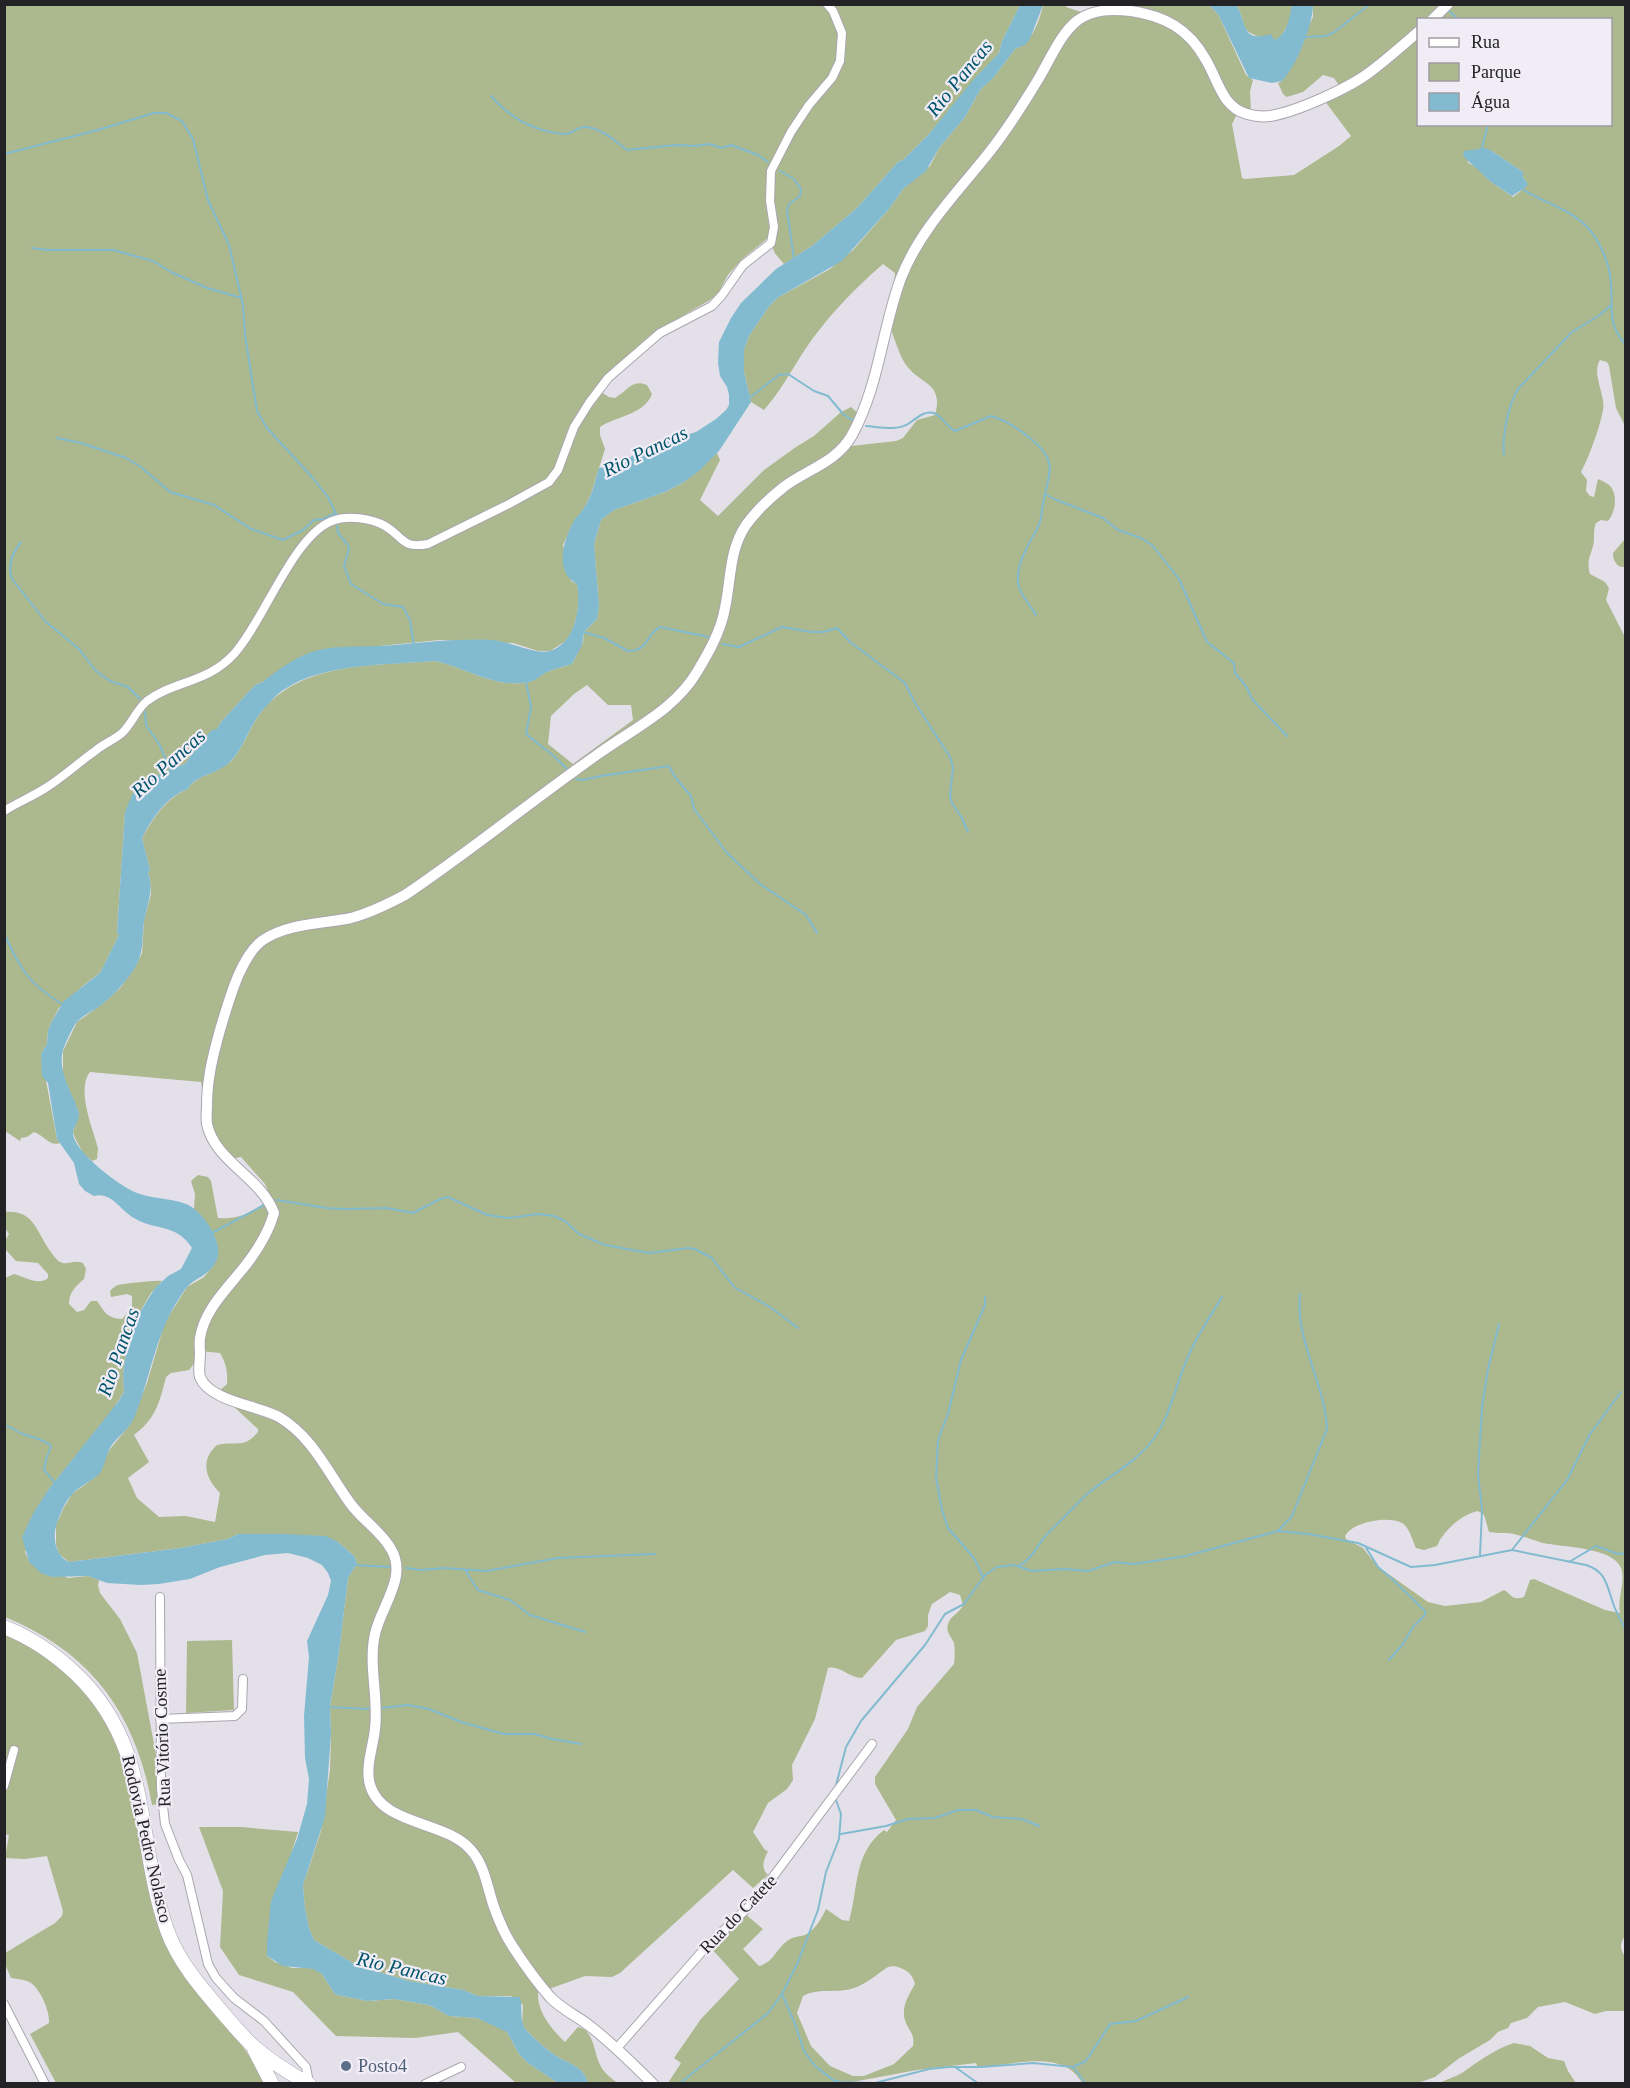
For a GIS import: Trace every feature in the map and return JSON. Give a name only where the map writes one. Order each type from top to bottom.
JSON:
[{"type":"highway","name":"Rodovia Pedro Nolasco","points":[[4,1627],[25,1635],[59,1658],[96,1695],[111,1717],[128,1753],[139,1792],[157,1894],[173,1946],[209,1997],[250,2044],[286,2071],[308,2083]]},
{"type":"highway","points":[[250,2044],[272,2084]]},
{"type":"street","points":[[4,811],[45,788],[119,735],[146,702],[210,673],[232,656],[249,636],[298,552],[318,528],[333,520],[363,519],[383,525],[403,543],[416,546],[428,544],[540,488],[555,477],[574,426],[608,378],[660,333],[712,306],[743,265],[771,243],[774,227],[770,201],[771,171],[780,150],[802,115],[832,78],[840,61],[842,33],[833,11],[826,4]]},
{"type":"street","points":[[1434,18],[1448,4]]},
{"type":"street","points":[[653,2084],[617,2048],[588,2024],[551,1999],[503,1929],[482,1867],[470,1849],[444,1832],[387,1809],[375,1797],[369,1783],[369,1761],[375,1728],[373,1655],[375,1634],[397,1574],[397,1560],[379,1533],[351,1505],[305,1438],[278,1417],[229,1400],[207,1386],[201,1377],[200,1338],[206,1319],[218,1299],[262,1243],[274,1213],[271,1203],[262,1192],[227,1158],[215,1142],[207,1123],[210,1064],[237,979],[250,954],[262,941],[277,933],[309,924],[351,918],[383,907],[405,895],[680,695],[694,678],[712,648],[726,606],[729,574],[735,548],[748,521],[786,485],[832,458],[850,439],[862,414],[902,275],[938,215],[1014,119],[1063,38],[1077,21],[1096,11],[1113,9],[1167,19],[1185,32],[1205,57],[1224,97],[1235,110],[1251,115],[1268,116],[1298,108],[1368,74],[1417,34]]},
{"type":"street","name":"Rua Vitório Cosme","points":[[160,1597],[161,1788],[165,1824],[190,1883],[208,1964],[216,1978],[234,1998],[264,2021],[306,2067],[308,2083]]},
{"type":"street","points":[[160,1719],[235,1716],[242,1709],[243,1679]]},
{"type":"street","name":"Rua do Catete","points":[[617,2048],[706,1947],[761,1894],[872,1744]]},
{"type":"street","points":[[4,1786],[14,1750]]},
{"type":"street","points":[[4,2004],[42,2082]]},
{"type":"street","points":[[424,2084],[461,2067]]},
{"type":"green space","points":[[5,5],[1020,5],[1002,41],[999,53],[929,134],[903,160],[898,162],[857,208],[812,246],[784,264],[774,250],[773,234],[742,259],[728,275],[718,293],[661,328],[597,390],[615,398],[633,385],[642,384],[647,385],[652,394],[648,401],[636,411],[600,427],[605,449],[591,494],[563,545],[571,581],[577,584],[579,597],[572,632],[566,641],[550,651],[538,651],[513,643],[440,640],[303,656],[255,685],[217,729],[203,739],[185,764],[146,780],[125,812],[117,932],[119,935],[100,973],[59,1008],[48,1031],[47,1044],[41,1054],[57,1139],[60,1143],[56,1144],[34,1132],[21,1138],[20,1141],[5,1131]]},
{"type":"green space","points":[[1043,5],[1067,5],[1066,7],[1081,12],[1098,12],[1123,10],[1140,5],[1209,5],[1218,14],[1246,75],[1253,80],[1250,91],[1251,113],[1237,114],[1232,124],[1242,178],[1245,179],[1294,175],[1351,136],[1326,101],[1340,87],[1334,78],[1323,75],[1303,92],[1287,97],[1278,83],[1282,81],[1313,17],[1313,5],[1625,5],[1625,426],[1616,408],[1609,366],[1607,362],[1600,360],[1597,372],[1603,398],[1603,410],[1594,442],[1581,472],[1587,480],[1586,491],[1590,496],[1594,497],[1598,479],[1610,486],[1613,491],[1615,504],[1610,518],[1608,521],[1601,520],[1596,523],[1589,568],[1590,574],[1605,582],[1609,588],[1606,600],[1626,639],[1626,1935],[1621,1946],[1625,1956],[1625,2011],[1606,2011],[1595,2014],[1565,2002],[1538,2007],[1527,2018],[1511,2023],[1508,2028],[1498,2032],[1490,2040],[1458,2059],[1435,2077],[1418,2083],[1082,2083],[1074,2072],[1063,2065],[1035,2061],[978,2068],[976,2063],[917,2070],[847,2083],[668,2083],[681,2063],[674,2058],[701,2019],[739,1979],[710,1947],[744,1913],[763,1929],[743,1949],[759,1966],[768,1962],[787,1941],[812,1931],[826,1909],[842,1920],[849,1921],[859,1871],[867,1849],[884,1830],[887,1832],[896,1820],[875,1784],[875,1777],[908,1729],[917,1707],[954,1664],[954,1643],[947,1627],[949,1621],[963,1605],[960,1595],[950,1592],[932,1604],[925,1631],[896,1640],[862,1678],[837,1668],[828,1668],[815,1719],[792,1765],[793,1780],[787,1789],[768,1803],[753,1832],[768,1851],[763,1866],[768,1875],[753,1888],[733,1870],[620,1973],[612,1977],[585,1976],[538,1993],[543,2014],[555,2032],[565,2042],[578,2027],[584,2029],[591,2038],[603,2070],[618,2083],[588,2083],[578,2068],[557,2057],[526,2030],[522,2025],[523,2005],[511,1996],[478,1996],[463,1990],[409,1981],[358,1966],[314,1940],[305,1909],[303,1885],[321,1831],[330,1770],[330,1706],[348,1578],[357,1563],[354,1556],[338,1542],[238,1534],[228,1539],[181,1548],[69,1562],[59,1554],[56,1545],[56,1525],[63,1509],[72,1494],[94,1478],[110,1449],[129,1426],[147,1383],[164,1325],[187,1287],[204,1277],[213,1266],[217,1243],[208,1225],[194,1209],[195,1194],[191,1181],[198,1175],[208,1177],[211,1181],[218,1218],[233,1218],[256,1210],[266,1200],[269,1193],[265,1184],[241,1157],[229,1159],[208,1126],[201,1082],[90,1072],[86,1080],[85,1099],[98,1148],[97,1159],[92,1161],[83,1153],[73,1132],[79,1113],[63,1075],[63,1051],[77,1022],[120,988],[136,966],[142,953],[144,920],[151,894],[148,873],[150,870],[142,838],[161,809],[173,798],[188,789],[196,780],[222,768],[233,759],[259,715],[275,697],[294,684],[316,676],[363,666],[434,661],[492,680],[516,683],[531,681],[548,672],[572,664],[583,642],[584,632],[597,619],[599,606],[594,544],[601,520],[614,510],[665,492],[684,482],[717,453],[720,460],[700,500],[718,516],[764,470],[814,436],[841,412],[851,407],[860,415],[842,447],[896,441],[903,438],[917,420],[935,415],[937,404],[933,389],[909,368],[894,338],[888,319],[888,310],[895,273],[883,264],[821,327],[764,410],[751,402],[744,372],[744,350],[749,336],[777,298],[830,269],[853,250],[889,209],[903,189],[930,166],[939,148],[965,117],[980,90],[994,77],[1015,49],[1026,43],[1037,24]],"holes":[[[1492,151],[1523,172],[1526,181],[1522,190],[1513,197],[1467,162]],[[587,685],[608,705],[631,705],[633,720],[573,764],[548,744],[551,716]],[[200,1351],[220,1353],[226,1368],[227,1384],[218,1392],[258,1429],[253,1438],[243,1443],[217,1445],[208,1457],[206,1469],[220,1493],[215,1522],[186,1516],[159,1517],[137,1498],[128,1478],[149,1462],[134,1435],[147,1423],[156,1410],[166,1377],[171,1373],[189,1370]],[[1478,1511],[1484,1515],[1489,1532],[1512,1534],[1543,1543],[1586,1549],[1616,1561],[1622,1573],[1620,1613],[1605,1610],[1534,1579],[1530,1580],[1524,1597],[1520,1598],[1514,1598],[1504,1590],[1481,1602],[1445,1606],[1428,1602],[1377,1566],[1363,1548],[1346,1539],[1345,1536],[1355,1527],[1371,1521],[1396,1521],[1407,1528],[1416,1548],[1424,1550],[1437,1546],[1448,1529]],[[888,1967],[901,1968],[907,1971],[914,1980],[915,1984],[904,2008],[904,2018],[913,2036],[913,2046],[894,2064],[864,2076],[853,2076],[830,2066],[811,2046],[797,2013],[803,1996],[814,1992],[851,1989]]]},
{"type":"green space","points":[[1236,5],[1292,5],[1289,23],[1279,39],[1275,40],[1250,33],[1244,26]]},
{"type":"green space","points":[[1625,539],[1625,567],[1622,567],[1616,563],[1613,553]]},
{"type":"green space","points":[[5,1212],[21,1214],[32,1221],[48,1248],[60,1262],[83,1263],[86,1269],[84,1279],[69,1300],[69,1304],[77,1312],[84,1310],[91,1301],[97,1301],[109,1316],[122,1319],[132,1307],[132,1296],[127,1294],[111,1297],[112,1289],[121,1284],[162,1281],[151,1293],[128,1337],[123,1374],[124,1392],[112,1411],[48,1490],[25,1552],[29,1561],[68,1578],[88,1576],[99,1580],[100,1593],[120,1619],[137,1653],[165,1803],[152,1805],[145,1772],[134,1742],[105,1690],[62,1648],[35,1631],[5,1617],[5,1278],[14,1274],[40,1281],[48,1278],[48,1274],[38,1263],[16,1261],[5,1249],[4,1243],[9,1234],[5,1228]]},
{"type":"green space","points":[[5,1635],[17,1639],[58,1663],[95,1698],[122,1746],[166,1940],[269,2083],[56,2083],[30,2034],[49,2023],[44,2002],[31,1983],[11,1978],[5,1964],[5,1953],[55,1923],[62,1916],[63,1911],[47,1856],[25,1859],[5,1858],[9,1835],[4,1834]]},
{"type":"green space","points":[[232,1640],[234,1710],[186,1713],[187,1641]]},
{"type":"green space","points":[[199,1827],[241,1827],[298,1832],[269,1924],[267,1956],[275,1962],[292,1968],[313,1968],[322,1974],[335,1994],[368,2001],[394,1999],[429,2005],[449,2016],[477,2018],[499,2027],[507,2032],[519,2054],[528,2063],[558,2083],[516,2083],[458,2032],[415,2038],[336,2036],[293,1992],[239,1975],[220,1947],[223,1891]]},
{"type":"green space","points":[[1514,2043],[1530,2046],[1548,2058],[1564,2061],[1576,2083],[1440,2083],[1462,2073],[1494,2052]]},
{"type":"water","name":"Rio Pancas","points":[[1020,5],[1043,5],[1030,39],[1025,45],[1015,49],[994,77],[980,90],[965,117],[939,148],[926,171],[903,189],[889,209],[842,261],[777,298],[749,336],[744,350],[744,372],[751,402],[719,451],[684,482],[665,492],[614,510],[601,520],[594,544],[599,606],[597,619],[584,632],[582,645],[572,664],[548,672],[531,681],[516,683],[492,680],[434,661],[377,665],[318,674],[301,680],[282,691],[257,717],[230,762],[201,777],[188,789],[173,797],[151,823],[142,838],[150,870],[148,873],[150,890],[139,960],[129,977],[115,992],[77,1022],[63,1050],[63,1070],[79,1113],[73,1132],[80,1149],[109,1176],[137,1193],[180,1202],[192,1207],[210,1227],[218,1252],[211,1269],[186,1288],[168,1317],[132,1421],[110,1448],[100,1473],[74,1492],[65,1504],[56,1528],[55,1540],[58,1551],[69,1562],[181,1548],[228,1539],[238,1534],[284,1534],[326,1536],[338,1542],[354,1556],[357,1563],[348,1578],[330,1706],[331,1734],[325,1817],[303,1885],[309,1928],[314,1940],[358,1966],[409,1981],[463,1990],[478,1996],[520,1997],[526,2030],[557,2057],[578,2068],[588,2083],[558,2083],[528,2063],[519,2054],[507,2032],[477,2018],[449,2016],[429,2005],[394,1999],[368,2001],[335,1994],[322,1974],[313,1969],[283,1966],[267,1956],[271,1901],[297,1839],[307,1804],[309,1779],[305,1758],[304,1716],[309,1657],[307,1641],[328,1595],[331,1581],[322,1565],[308,1558],[288,1553],[265,1555],[220,1567],[190,1579],[141,1585],[107,1583],[88,1576],[52,1577],[41,1573],[29,1562],[22,1537],[34,1512],[48,1490],[124,1392],[123,1374],[128,1338],[134,1322],[155,1288],[168,1276],[181,1269],[192,1248],[186,1240],[172,1231],[134,1218],[110,1199],[100,1195],[94,1196],[79,1184],[74,1163],[57,1139],[48,1083],[42,1076],[41,1054],[47,1044],[52,1021],[64,1001],[100,973],[119,935],[117,932],[125,812],[138,786],[146,780],[185,764],[203,739],[212,730],[217,729],[255,685],[291,662],[317,650],[463,640],[499,641],[544,652],[559,647],[566,640],[575,623],[578,603],[577,584],[565,571],[563,563],[564,544],[575,519],[589,499],[599,468],[623,461],[650,446],[696,432],[726,410],[729,405],[729,395],[720,376],[719,342],[741,303],[776,269],[812,246],[857,208],[898,162],[903,160],[929,134],[973,80],[999,53],[1002,41]]},
{"type":"water","points":[[1209,5],[1236,5],[1249,34],[1261,36],[1271,34],[1274,40],[1279,38],[1285,30],[1292,5],[1313,5],[1303,45],[1293,66],[1282,81],[1272,83],[1249,78],[1218,14]]},
{"type":"water","points":[[1485,148],[1523,172],[1523,177],[1528,184],[1526,187],[1512,196],[1491,182],[1463,156],[1464,151]]},
{"type":"waterway","points":[[1306,37],[1333,33],[1370,4]]},
{"type":"waterway","points":[[1410,4],[1416,4]]},
{"type":"waterway","points":[[1448,10],[1457,18]]},
{"type":"waterway","points":[[491,96],[515,117],[533,127],[554,133],[565,134],[583,127],[592,128],[627,150],[676,145],[709,144],[722,148],[731,145],[758,155],[768,162]]},
{"type":"waterway","points":[[4,154],[154,113],[166,113],[182,121],[193,139],[208,200],[229,245],[243,305],[245,335],[257,411],[267,428],[328,497],[337,516]]},
{"type":"waterway","points":[[1481,151],[1487,126]]},
{"type":"waterway","points":[[780,171],[794,179],[801,189],[800,196],[789,204],[787,210],[794,259]]},
{"type":"waterway","points":[[1522,189],[1571,214],[1596,238],[1609,268],[1613,324],[1626,345]]},
{"type":"waterway","points":[[32,248],[113,250],[153,261],[207,288],[242,298]]},
{"type":"waterway","points":[[1504,455],[1506,421],[1518,389],[1572,332],[1600,315],[1611,305]]},
{"type":"waterway","points":[[749,398],[779,375],[788,374],[814,391],[828,396],[844,415],[854,421]]},
{"type":"waterway","points":[[866,426],[888,428],[903,426],[930,412],[937,414],[955,431],[991,416],[1012,425],[1040,447],[1049,462],[1049,476],[1040,522],[1024,554],[1018,576],[1021,591],[1036,615]]},
{"type":"waterway","points":[[57,438],[81,443],[126,458],[141,467],[170,492],[214,505],[251,529],[283,540],[303,530],[314,520],[336,513]]},
{"type":"waterway","points":[[1047,495],[1103,518],[1118,530],[1141,538],[1152,545],[1179,579],[1207,642],[1234,663],[1235,673],[1246,686],[1252,699],[1287,736]]},
{"type":"waterway","points":[[337,526],[338,533],[349,549],[344,566],[351,584],[383,604],[403,607],[410,620],[414,646]]},
{"type":"waterway","points":[[21,542],[11,559],[12,579],[46,622],[79,649],[96,671],[110,681],[128,687],[140,699]]},
{"type":"waterway","points":[[583,632],[604,638],[628,651],[640,648],[660,627],[709,637]]},
{"type":"waterway","points":[[722,644],[739,647],[782,627],[811,632],[823,632],[837,628],[850,642],[905,683],[915,703],[950,757],[953,767],[950,796],[968,832]]},
{"type":"waterway","points":[[526,682],[531,707],[526,734],[567,769]]},
{"type":"waterway","name":"Rio Pancas","points":[[145,712],[146,725],[159,744],[171,771]]},
{"type":"waterway","points":[[576,779],[583,780],[669,766],[691,796],[694,809],[727,853],[760,884],[806,915],[817,933]]},
{"type":"waterway","points":[[4,933],[15,957],[27,975],[42,990],[64,1005]]},
{"type":"waterway","points":[[277,1200],[326,1208],[387,1208],[413,1213],[448,1197],[487,1215],[509,1218],[538,1214],[554,1216],[565,1221],[579,1234],[605,1245],[649,1253],[695,1249],[712,1258],[734,1287],[770,1307],[798,1328]]},
{"type":"waterway","points":[[212,1233],[264,1205]]},
{"type":"waterway","points":[[1278,1531],[1292,1516],[1327,1429],[1321,1395],[1302,1328],[1300,1294]]},
{"type":"waterway","points":[[983,1577],[974,1558],[948,1528],[936,1478],[938,1441],[948,1414],[961,1360],[985,1305],[985,1297]]},
{"type":"waterway","points":[[1019,1566],[1088,1493],[1130,1463],[1152,1441],[1164,1421],[1192,1349],[1222,1297]]},
{"type":"waterway","points":[[1480,1555],[1482,1510],[1478,1474],[1482,1407],[1499,1324]]},
{"type":"waterway","points":[[1512,1550],[1567,1480],[1590,1434],[1621,1392]]},
{"type":"waterway","points":[[4,1426],[51,1446],[44,1470],[56,1484]]},
{"type":"waterway","points":[[835,1789],[846,1747],[861,1721],[925,1645],[945,1614],[964,1604],[985,1575],[997,1567],[1014,1565],[1032,1571],[1064,1569],[1088,1571],[1115,1562],[1134,1564],[1186,1556],[1278,1531],[1358,1543],[1411,1567],[1435,1565],[1512,1550],[1586,1565],[1598,1571],[1605,1580],[1614,1607],[1626,1631]]},
{"type":"waterway","points":[[1365,1546],[1378,1567],[1425,1611],[1425,1615],[1413,1627],[1403,1644],[1389,1660]]},
{"type":"waterway","points":[[1569,1562],[1596,1546],[1618,1554],[1626,1553]]},
{"type":"waterway","points":[[406,1568],[486,1571],[558,1558],[655,1554]]},
{"type":"waterway","points":[[354,1565],[391,1567]]},
{"type":"waterway","points":[[465,1570],[478,1590],[510,1600],[530,1615],[585,1632]]},
{"type":"waterway","points":[[382,1708],[408,1705],[429,1709],[461,1722],[504,1734],[535,1734],[581,1744]]},
{"type":"waterway","points":[[327,1707],[369,1709]]},
{"type":"waterway","points":[[679,2084],[768,2013],[782,1994],[798,1962],[818,1910],[826,1872],[839,1839],[841,1814],[836,1800]]},
{"type":"waterway","points":[[841,1834],[886,1826],[908,1819],[935,1818],[958,1810],[976,1810],[993,1817],[1022,1819],[1039,1826]]},
{"type":"waterway","points":[[782,1994],[804,2051],[815,2066],[833,2080],[840,2082],[875,2083],[929,2069],[949,2067],[1033,2063],[1073,2067],[1086,2061],[1110,2024],[1136,2021],[1188,1997]]},
{"type":"waterway","points":[[955,2067],[979,2084]]},
{"type":"waterway","points":[[1073,2067],[1086,2084]]},
{"type":"place","name":"Posto4","points":[[346,2066]]}]
